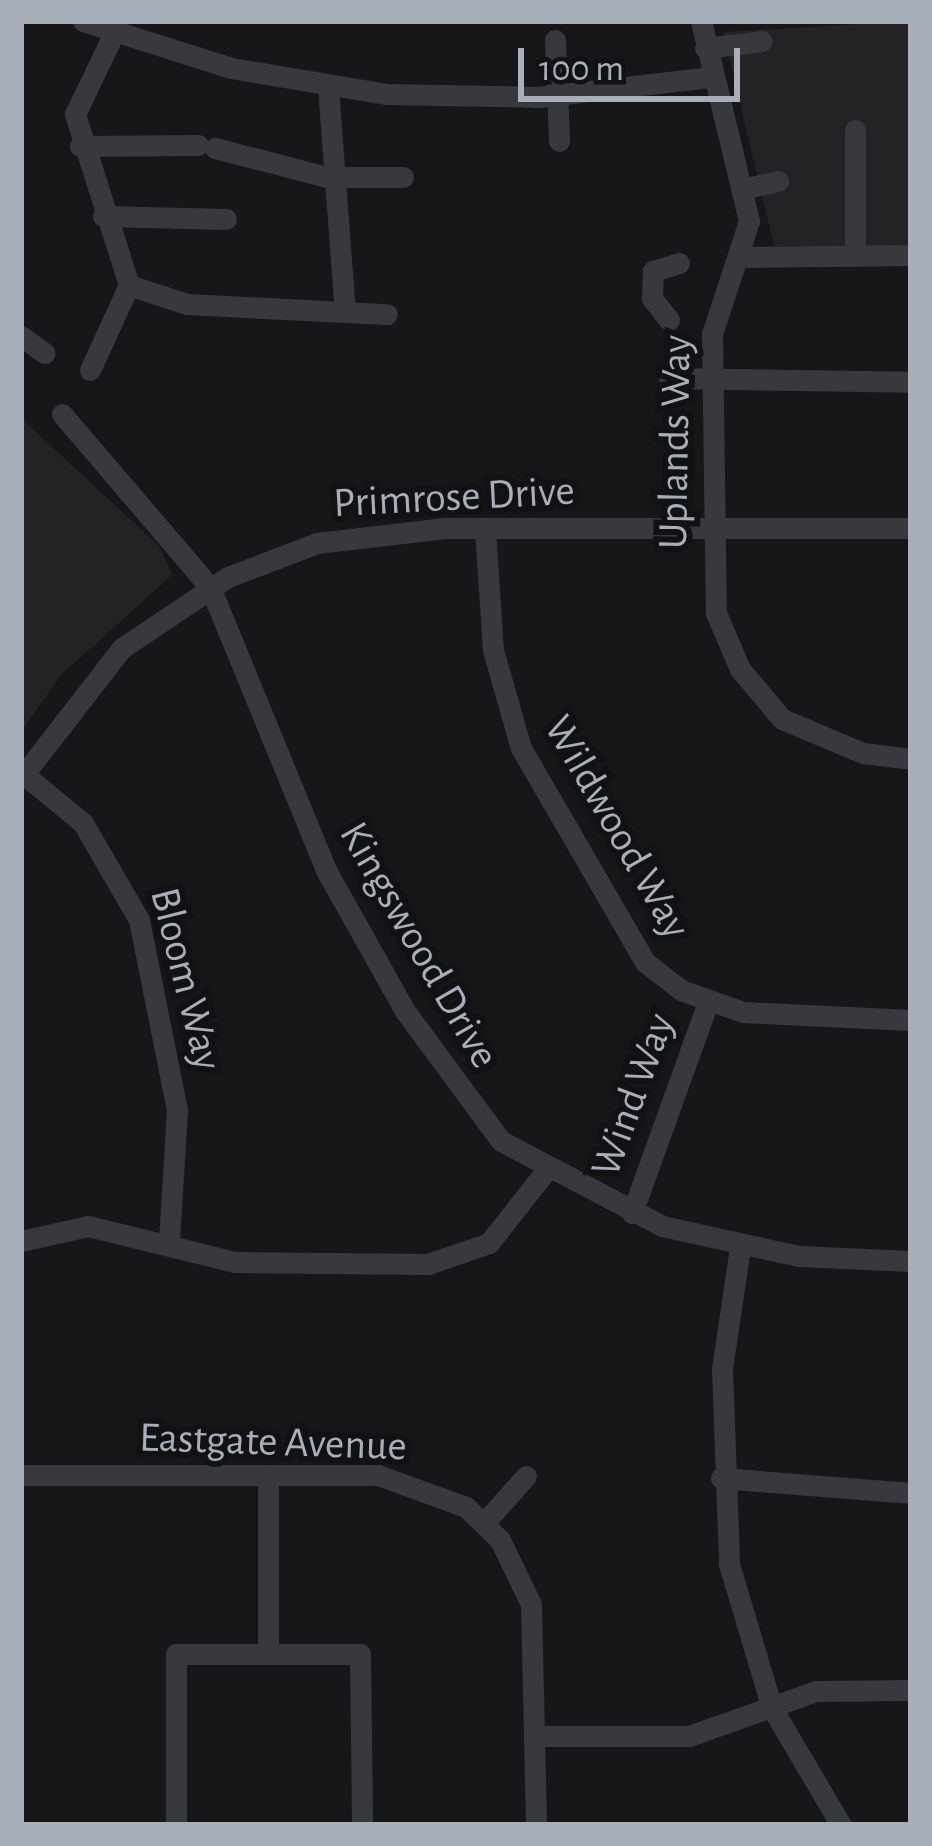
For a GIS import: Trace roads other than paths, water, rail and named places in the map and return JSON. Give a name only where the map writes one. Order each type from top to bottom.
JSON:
[{"type":"street","points":[[82,21],[328,87],[556,95],[710,77]]},
{"type":"street","name":"Uplands Way","points":[[701,21],[710,77],[741,190],[740,257],[716,309],[712,380],[716,613],[754,689],[818,739],[911,759]]},
{"type":"street","points":[[90,370],[129,285],[80,146],[76,98],[125,31]]},
{"type":"street","points":[[555,40],[559,141]]},
{"type":"street","points":[[704,48],[762,41]]},
{"type":"street","points":[[328,87],[327,177],[345,311]]},
{"type":"street","points":[[855,130],[855,256]]},
{"type":"street","points":[[80,146],[207,147],[327,177],[404,177]]},
{"type":"street","points":[[741,190],[778,181]]},
{"type":"street","points":[[103,216],[226,220]]},
{"type":"street","points":[[740,257],[911,255]]},
{"type":"street","points":[[669,320],[652,298],[652,272],[679,263]]},
{"type":"street","points":[[129,285],[187,304],[387,314]]},
{"type":"street","points":[[21,336],[44,353]]},
{"type":"street","points":[[669,378],[911,382]]},
{"type":"street","name":"Kingswood Drive","points":[[62,415],[210,587],[300,818],[405,1011],[459,1094],[544,1172],[632,1214],[740,1247],[911,1261]]},
{"type":"street","name":"Primrose Drive","points":[[22,775],[100,668],[210,587],[354,534],[911,528]]},
{"type":"street","name":"Wildwood Way","points":[[485,530],[496,664],[534,775],[626,938],[664,979],[708,1002],[794,1019],[911,1020]]},
{"type":"street","name":"Bloom Way","points":[[22,775],[83,823],[139,920],[177,1110],[169,1241]]},
{"type":"street","name":"Wind Way","points":[[632,1214],[708,1002]]},
{"type":"street","points":[[21,1241],[88,1226],[283,1266],[467,1258],[544,1172]]},
{"type":"street","points":[[740,1247],[722,1369],[722,1478],[729,1564],[772,1708],[841,1825]]},
{"type":"street","name":"Eastgate Avenue","points":[[21,1475],[401,1479],[484,1523]]},
{"type":"street","points":[[268,1476],[268,1654]]},
{"type":"street","points":[[526,1476],[484,1523],[531,1604],[536,1825]]},
{"type":"street","points":[[722,1478],[911,1493]]},
{"type":"street","points":[[176,1825],[176,1654],[360,1654],[362,1825]]},
{"type":"street","points":[[536,1736],[689,1736],[850,1686],[911,1690]]}]
